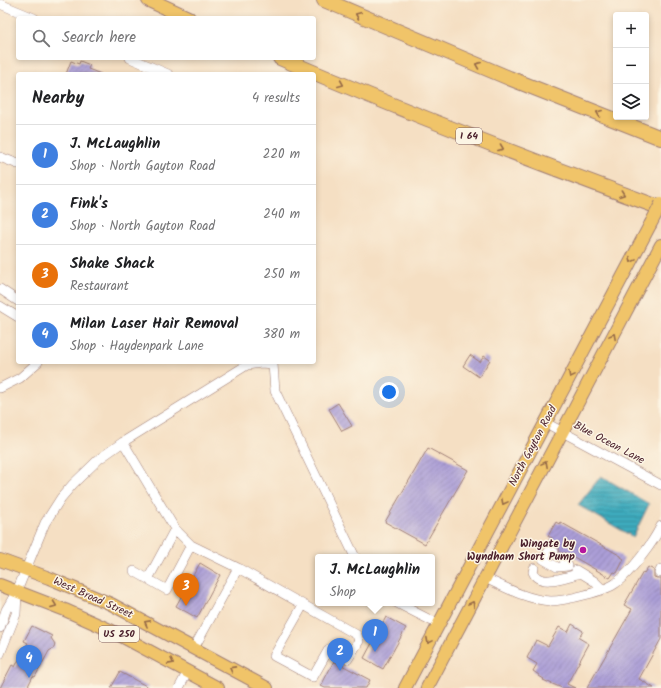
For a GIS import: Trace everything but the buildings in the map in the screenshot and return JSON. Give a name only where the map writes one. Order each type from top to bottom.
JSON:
[{"type":"highway","points":[[149,0],[184,16]]},
{"type":"highway","points":[[324,0],[509,78],[661,138]]},
{"type":"highway","name":"I 64","points":[[285,60],[313,72]]},
{"type":"highway","name":"I 64","points":[[316,73],[464,134],[661,208]]},
{"type":"main road","name":"North Gayton Road","points":[[405,688],[661,204]]},
{"type":"main road","name":"North Gayton Road","points":[[427,688],[661,245]]},
{"type":"main road","name":"West Broad Street","points":[[0,560],[26,569],[111,604],[267,688]]},
{"type":"main road","name":"West Broad Street","points":[[0,584],[66,610],[106,628],[218,688]]},
{"type":"street","points":[[1,7],[28,16]]},
{"type":"street","points":[[135,60],[163,72]]},
{"type":"street","points":[[0,157],[16,163]]},
{"type":"street","points":[[0,289],[16,300]]},
{"type":"street","points":[[0,306],[16,316]]},
{"type":"street","points":[[0,388],[20,378],[36,364]]},
{"type":"street","points":[[0,628],[6,610],[17,591],[45,524],[61,498],[88,468],[123,442],[247,365],[254,364]]},
{"type":"street","points":[[273,364],[275,391],[354,554]]},
{"type":"street","name":"Blue Ocean Lane","points":[[546,423],[661,485]]},
{"type":"street","points":[[123,442],[175,529],[191,545],[238,568],[357,635],[359,641],[348,659],[329,649],[314,677],[274,656],[303,605]]},
{"type":"street","points":[[485,578],[529,597],[552,601],[572,598],[615,584],[632,568],[656,537],[661,526]]},
{"type":"street","points":[[148,579],[175,529]]},
{"type":"street","points":[[134,571],[167,590],[191,545]]},
{"type":"street","points":[[554,552],[550,550],[543,559],[557,567],[566,562],[594,581],[602,589]]},
{"type":"street","points":[[194,648],[238,568]]},
{"type":"street","points":[[534,568],[533,572],[535,577],[539,580],[546,581],[581,573]]},
{"type":"street","points":[[0,654],[16,614],[17,591]]},
{"type":"street","points":[[403,606],[438,624]]},
{"type":"street","points":[[178,688],[188,671]]},
{"type":"water","points":[[601,476],[649,504],[633,537],[578,505]]},
{"type":"place","name":"Wingate by Wyndham Short Pump","points":[[583,550]]},
{"type":"place","name":"Shake Shack","points":[[186,606]]},
{"type":"place","name":"J. McLaughlin","points":[[375,652]]},
{"type":"place","name":"Fink's","points":[[340,671]]},
{"type":"place","name":"Milan Laser Hair Removal","points":[[29,678]]}]
